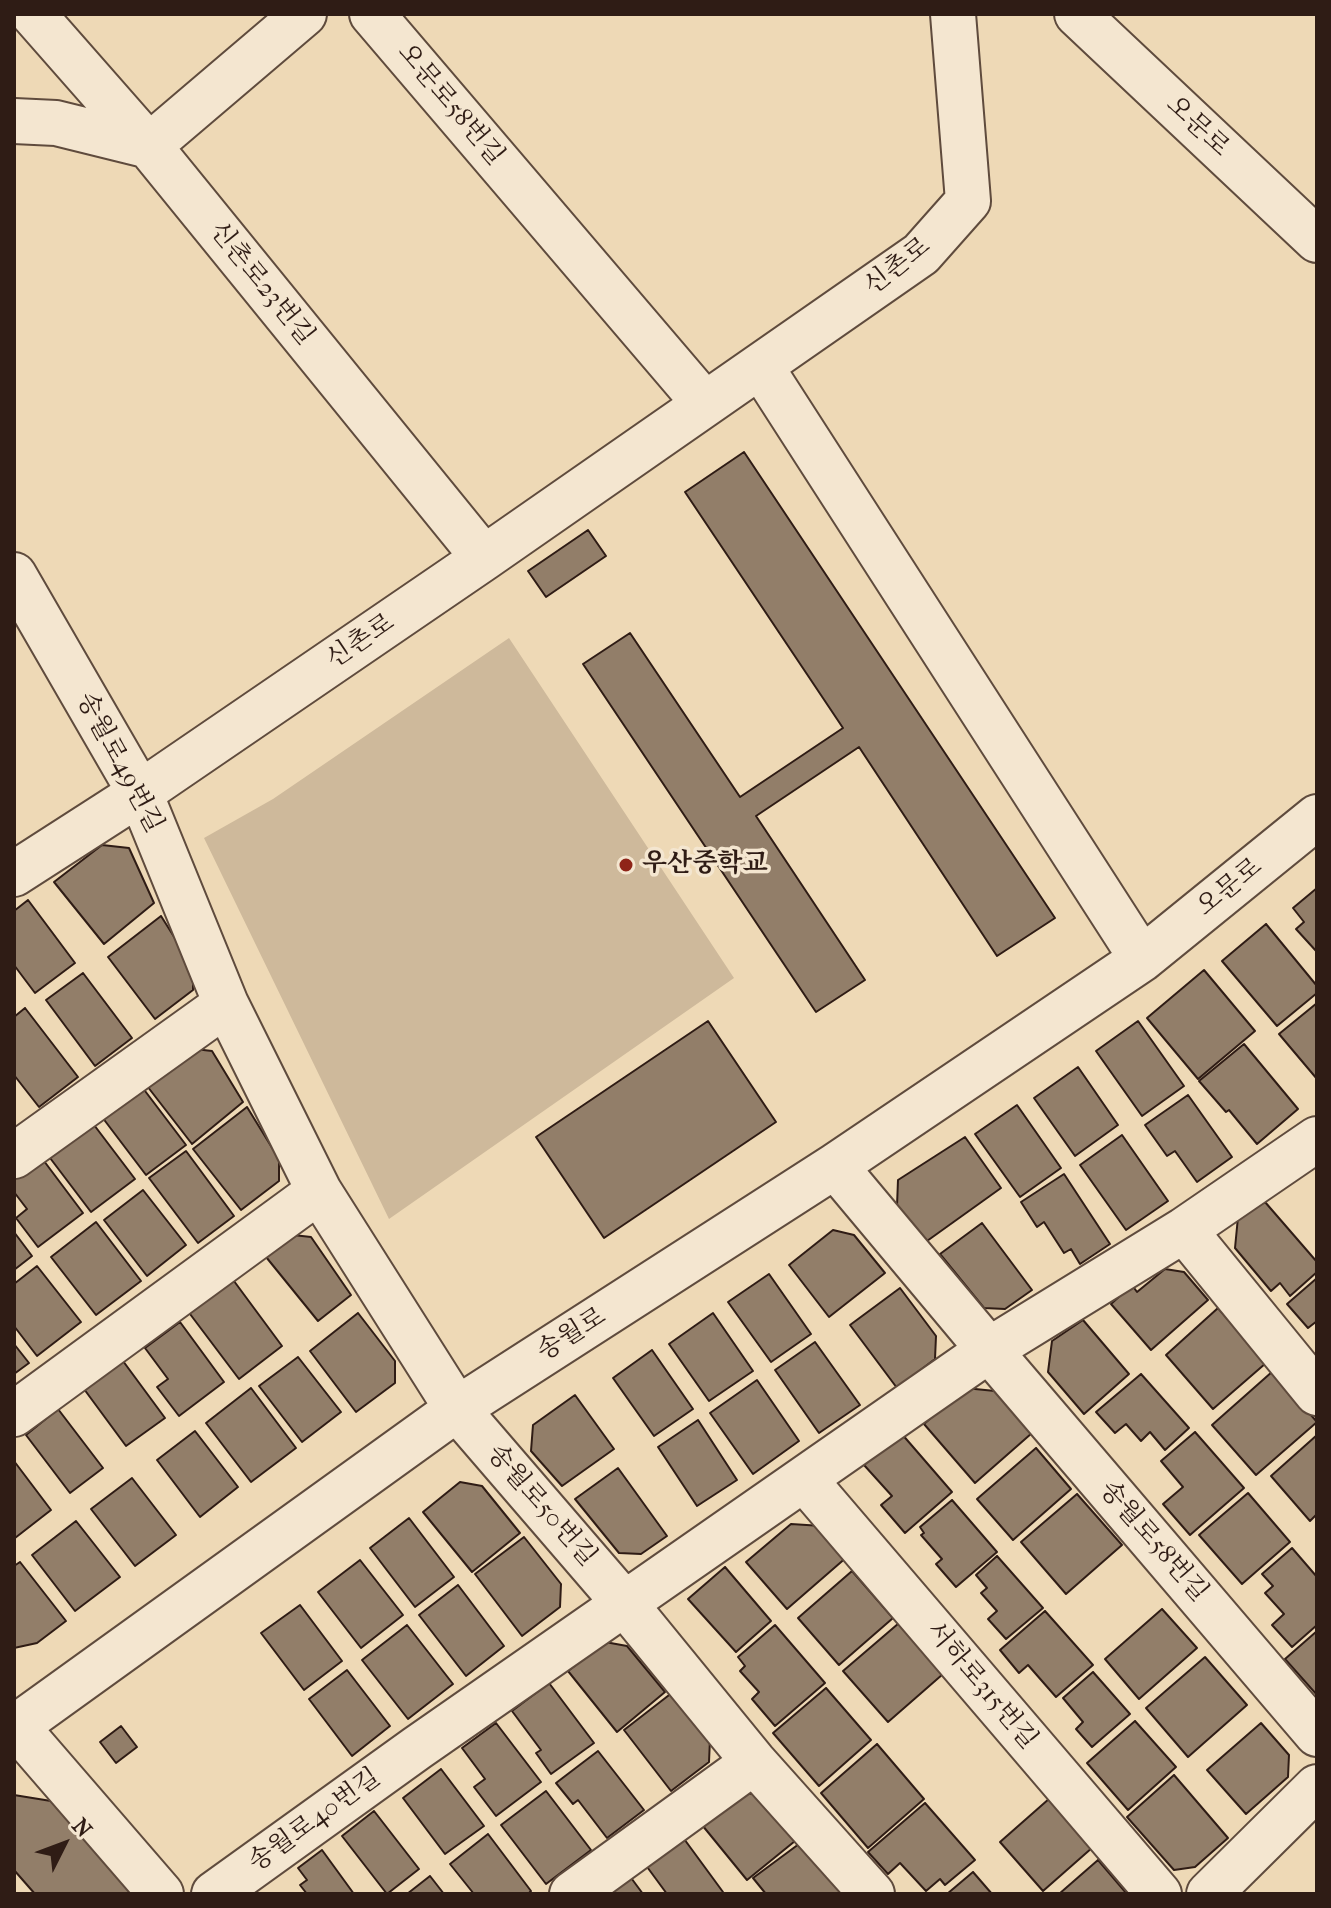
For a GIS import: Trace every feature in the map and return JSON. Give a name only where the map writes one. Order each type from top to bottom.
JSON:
[{"type":"street","name":"신촌로23번길","points":[[33,14],[149,146],[484,558]]},
{"type":"street","points":[[14,121],[56,123],[149,146],[304,14]]},
{"type":"street","name":"오문로58번길","points":[[372,14],[705,404]]},
{"type":"street","name":"신촌로","points":[[14,874],[140,793],[484,558],[921,254],[968,201],[953,14]]},
{"type":"street","name":"오문로","points":[[1077,14],[1317,240]]},
{"type":"street","points":[[761,367],[1142,959]]},
{"type":"street","name":"송월로49번길","points":[[14,575],[140,793],[226,1004],[319,1191],[457,1409]]},
{"type":"street","name":"오문로","points":[[1142,959],[1317,817]]},
{"type":"street","name":"송월로","points":[[15,1726],[457,1409],[835,1166],[1142,959]]},
{"type":"street","points":[[14,1156],[226,1004]]},
{"type":"street","points":[[625,1604],[989,1350],[1184,1230],[1317,1139]]},
{"type":"street","name":"송월로58번길","points":[[835,1166],[1317,1734]]},
{"type":"street","points":[[14,1414],[319,1191]]},
{"type":"street","points":[[1184,1230],[1317,1393]]},
{"type":"street","name":"송월로50번길","points":[[457,1409],[625,1604],[754,1762],[872,1894]]},
{"type":"street","name":"서하로315번길","points":[[804,1479],[1159,1894]]},
{"type":"street","name":"송월로40번길","points":[[214,1894],[625,1604]]},
{"type":"street","points":[[15,1726],[161,1894]]},
{"type":"street","points":[[572,1894],[754,1762]]},
{"type":"street","points":[[1209,1894],[1317,1787]]},
{"type":"shaded area","points":[[509,638],[734,978],[389,1219],[204,838],[273,799]]},
{"type":"building","points":[[744,452],[1055,918],[997,956],[859,747],[756,816],[865,980],[816,1012],[583,664],[630,633],[740,797],[843,728],[685,492]]},
{"type":"building","points":[[588,530],[606,556],[546,597],[528,571]]},
{"type":"building","points":[[102,845],[129,848],[154,903],[104,944],[54,882]]},
{"type":"building","points":[[1317,888],[1317,952],[1296,929],[1304,922],[1293,908]]},
{"type":"building","points":[[28,900],[75,963],[35,993],[14,965],[14,911]]},
{"type":"building","points":[[161,916],[193,967],[193,990],[155,1019],[108,957]]},
{"type":"building","points":[[1266,924],[1317,986],[1317,993],[1277,1026],[1222,961]]},
{"type":"building","points":[[1204,970],[1255,1031],[1198,1079],[1147,1018]]},
{"type":"building","points":[[83,973],[132,1038],[95,1066],[46,1000]]},
{"type":"building","points":[[1317,1003],[1317,1079],[1279,1034]]},
{"type":"building","points":[[25,1008],[78,1077],[39,1107],[14,1075],[14,1017]]},
{"type":"building","points":[[708,1021],[776,1122],[604,1238],[536,1137]]},
{"type":"building","points":[[1138,1021],[1184,1086],[1142,1116],[1096,1051]]},
{"type":"building","points":[[1244,1044],[1298,1109],[1257,1144],[1229,1110],[1226,1112],[1199,1081]]},
{"type":"building","points":[[186,1048],[212,1051],[243,1102],[192,1144],[144,1082]]},
{"type":"building","points":[[1078,1067],[1118,1125],[1075,1156],[1034,1098]]},
{"type":"building","points":[[139,1083],[186,1145],[146,1175],[99,1113]]},
{"type":"building","points":[[1188,1095],[1232,1157],[1197,1182],[1175,1151],[1167,1156],[1145,1125]]},
{"type":"building","points":[[1017,1105],[1061,1168],[1020,1197],[975,1134]]},
{"type":"building","points":[[247,1107],[279,1159],[279,1181],[241,1210],[193,1149]]},
{"type":"building","points":[[88,1117],[135,1179],[91,1212],[44,1150]]},
{"type":"building","points":[[1122,1135],[1168,1201],[1126,1230],[1080,1165]]},
{"type":"building","points":[[965,1137],[1001,1188],[927,1241],[897,1206],[898,1180]]},
{"type":"building","points":[[186,1151],[234,1216],[198,1243],[149,1178]]},
{"type":"building","points":[[38,1153],[83,1213],[38,1247],[16,1218],[27,1209],[14,1192],[14,1171]]},
{"type":"building","points":[[1064,1174],[1110,1244],[1080,1264],[1071,1249],[1064,1253],[1044,1222],[1037,1227],[1021,1202]]},
{"type":"building","points":[[143,1190],[186,1245],[147,1276],[104,1220]]},
{"type":"building","points":[[1265,1202],[1317,1262],[1317,1272],[1290,1296],[1280,1283],[1271,1291],[1235,1248],[1238,1217]]},
{"type":"building","points":[[96,1222],[141,1281],[96,1315],[51,1257]]},
{"type":"building","points":[[982,1223],[1032,1290],[1005,1309],[984,1308],[940,1254]]},
{"type":"building","points":[[833,1230],[854,1235],[885,1273],[829,1317],[789,1265]]},
{"type":"building","points":[[14,1232],[32,1256],[14,1270]]},
{"type":"building","points":[[284,1234],[311,1237],[351,1295],[318,1321],[262,1252]]},
{"type":"building","points":[[37,1266],[81,1322],[37,1356],[14,1326],[14,1284]]},
{"type":"building","points":[[1165,1269],[1184,1272],[1208,1300],[1151,1350],[1111,1304],[1132,1285],[1137,1292]]},
{"type":"building","points":[[769,1274],[811,1334],[771,1362],[728,1302]]},
{"type":"building","points":[[231,1277],[282,1346],[239,1379],[187,1310]]},
{"type":"building","points":[[1317,1278],[1317,1321],[1308,1328],[1287,1304]]},
{"type":"building","points":[[900,1288],[936,1336],[935,1359],[897,1388],[850,1325]]},
{"type":"building","points":[[1218,1308],[1266,1363],[1213,1409],[1166,1355]]},
{"type":"building","points":[[358,1313],[395,1361],[395,1383],[356,1412],[310,1351]]},
{"type":"building","points":[[713,1313],[753,1371],[709,1401],[669,1344]]},
{"type":"building","points":[[1083,1320],[1129,1374],[1084,1414],[1048,1372],[1052,1341]]},
{"type":"building","points":[[180,1322],[224,1382],[179,1416],[157,1387],[168,1379],[145,1348]]},
{"type":"building","points":[[815,1342],[860,1405],[819,1433],[775,1370]]},
{"type":"building","points":[[14,1344],[29,1363],[14,1374]]},
{"type":"building","points":[[652,1350],[693,1409],[654,1436],[613,1378]]},
{"type":"building","points":[[298,1357],[341,1412],[302,1442],[259,1386]]},
{"type":"building","points":[[123,1361],[165,1418],[126,1446],[84,1389]]},
{"type":"building","points":[[1273,1371],[1317,1422],[1256,1475],[1212,1425]]},
{"type":"building","points":[[1141,1374],[1189,1428],[1165,1450],[1150,1432],[1141,1441],[1126,1424],[1115,1433],[1096,1412]]},
{"type":"building","points":[[757,1380],[799,1441],[753,1474],[710,1413]]},
{"type":"building","points":[[251,1388],[296,1448],[251,1482],[206,1423]]},
{"type":"building","points":[[965,1388],[995,1391],[1032,1433],[975,1483],[924,1424]]},
{"type":"building","points":[[575,1395],[614,1449],[562,1486],[531,1451],[533,1425]]},
{"type":"building","points":[[58,1409],[103,1468],[70,1493],[26,1435]]},
{"type":"building","points":[[698,1420],[737,1480],[697,1506],[658,1447]]},
{"type":"building","points":[[195,1431],[238,1487],[200,1517],[157,1460]]},
{"type":"building","points":[[1195,1432],[1244,1488],[1190,1535],[1163,1504],[1183,1487],[1161,1461]]},
{"type":"building","points":[[901,1433],[952,1492],[905,1533],[881,1505],[892,1496],[864,1465]]},
{"type":"building","points":[[1317,1435],[1317,1514],[1310,1521],[1271,1476]]},
{"type":"building","points":[[1036,1448],[1071,1489],[1013,1540],[977,1499]]},
{"type":"building","points":[[14,1461],[51,1510],[15,1538],[14,1537]]},
{"type":"building","points":[[618,1468],[667,1536],[641,1554],[619,1553],[575,1499]]},
{"type":"building","points":[[132,1478],[176,1535],[135,1566],[91,1509]]},
{"type":"building","points":[[460,1482],[482,1486],[520,1533],[472,1572],[423,1512]]},
{"type":"building","points":[[1248,1493],[1290,1542],[1242,1584],[1199,1535]]},
{"type":"building","points":[[1077,1494],[1122,1545],[1066,1594],[1021,1542]]},
{"type":"building","points":[[952,1500],[997,1552],[956,1587],[936,1564],[942,1559],[921,1535],[924,1533],[920,1527]]},
{"type":"building","points":[[409,1518],[454,1577],[415,1607],[370,1548]]},
{"type":"building","points":[[76,1521],[120,1577],[75,1611],[32,1555]]},
{"type":"building","points":[[791,1524],[822,1526],[848,1556],[787,1609],[746,1562]]},
{"type":"building","points":[[524,1537],[561,1584],[560,1607],[522,1636],[475,1574]]},
{"type":"building","points":[[1292,1548],[1317,1577],[1317,1625],[1292,1647],[1272,1625],[1284,1614],[1265,1593],[1273,1586],[1262,1574]]},
{"type":"building","points":[[997,1556],[1043,1608],[1006,1639],[988,1619],[997,1611],[981,1593],[987,1588],[976,1575]]},
{"type":"building","points":[[360,1560],[403,1615],[361,1648],[318,1592]]},
{"type":"building","points":[[20,1562],[66,1621],[37,1643],[14,1648],[14,1566]]},
{"type":"building","points":[[725,1567],[771,1621],[736,1652],[688,1599]]},
{"type":"building","points":[[852,1571],[893,1618],[839,1665],[798,1618]]},
{"type":"building","points":[[458,1585],[504,1646],[466,1676],[419,1615]]},
{"type":"building","points":[[300,1605],[342,1661],[304,1690],[261,1633]]},
{"type":"building","points":[[1162,1609],[1197,1648],[1139,1699],[1105,1659]]},
{"type":"building","points":[[1045,1611],[1093,1665],[1056,1697],[1028,1665],[1019,1673],[1000,1650]]},
{"type":"building","points":[[899,1623],[943,1674],[888,1722],[843,1671]]},
{"type":"building","points":[[407,1625],[453,1684],[408,1719],[362,1660]]},
{"type":"building","points":[[775,1625],[825,1683],[775,1726],[752,1699],[759,1692],[740,1671],[745,1666],[738,1657]]},
{"type":"building","points":[[1317,1631],[1317,1695],[1285,1659]]},
{"type":"building","points":[[605,1642],[627,1646],[665,1692],[617,1732],[568,1671]]},
{"type":"building","points":[[1205,1657],[1247,1705],[1188,1757],[1146,1708]]},
{"type":"building","points":[[347,1670],[390,1726],[352,1756],[309,1699]]},
{"type":"building","points":[[1093,1672],[1130,1714],[1092,1747],[1076,1729],[1083,1722],[1063,1698]]},
{"type":"building","points":[[549,1683],[594,1743],[551,1774],[536,1753],[541,1750],[512,1711]]},
{"type":"building","points":[[826,1688],[871,1740],[819,1786],[773,1733]]},
{"type":"building","points":[[673,1692],[710,1739],[709,1762],[671,1791],[624,1730]]},
{"type":"building","points":[[1135,1721],[1176,1767],[1128,1810],[1087,1763]]},
{"type":"building","points":[[496,1723],[541,1782],[496,1816],[474,1787],[485,1779],[462,1748]]},
{"type":"building","points":[[1261,1723],[1289,1755],[1288,1777],[1246,1814],[1207,1770]]},
{"type":"building","points":[[121,1726],[137,1747],[116,1763],[100,1742]]},
{"type":"building","points":[[877,1744],[924,1799],[868,1848],[821,1793]]},
{"type":"building","points":[[598,1751],[644,1810],[607,1838],[578,1800],[573,1804],[556,1783]]},
{"type":"building","points":[[441,1769],[484,1826],[445,1854],[403,1798]]},
{"type":"building","points":[[1174,1775],[1228,1838],[1195,1867],[1174,1870],[1127,1817]]},
{"type":"building","points":[[735,1790],[756,1795],[795,1841],[747,1880],[698,1820]]},
{"type":"building","points":[[546,1791],[591,1850],[546,1884],[501,1825]]},
{"type":"building","points":[[14,1795],[51,1801],[132,1894],[35,1894],[14,1870]]},
{"type":"building","points":[[1050,1798],[1093,1847],[1043,1891],[1000,1842]]},
{"type":"building","points":[[925,1803],[975,1860],[945,1885],[940,1879],[926,1891],[900,1863],[888,1874],[868,1852]]},
{"type":"building","points":[[374,1811],[419,1869],[387,1894],[342,1836]]},
{"type":"building","points":[[679,1832],[723,1892],[667,1894],[642,1860]]},
{"type":"building","points":[[488,1834],[531,1891],[528,1894],[474,1894],[450,1864]]},
{"type":"building","points":[[803,1841],[840,1888],[839,1894],[766,1894],[753,1878]]},
{"type":"building","points":[[322,1850],[354,1894],[307,1894],[300,1885],[307,1880],[298,1868]]},
{"type":"building","points":[[1098,1860],[1127,1894],[1059,1894]]},
{"type":"building","points":[[626,1871],[643,1894],[596,1894]]},
{"type":"building","points":[[973,1872],[992,1894],[947,1894]]},
{"type":"building","points":[[430,1876],[444,1894],[407,1894]]},
{"type":"place","name":"우산중학교","points":[[626,865]]}]
